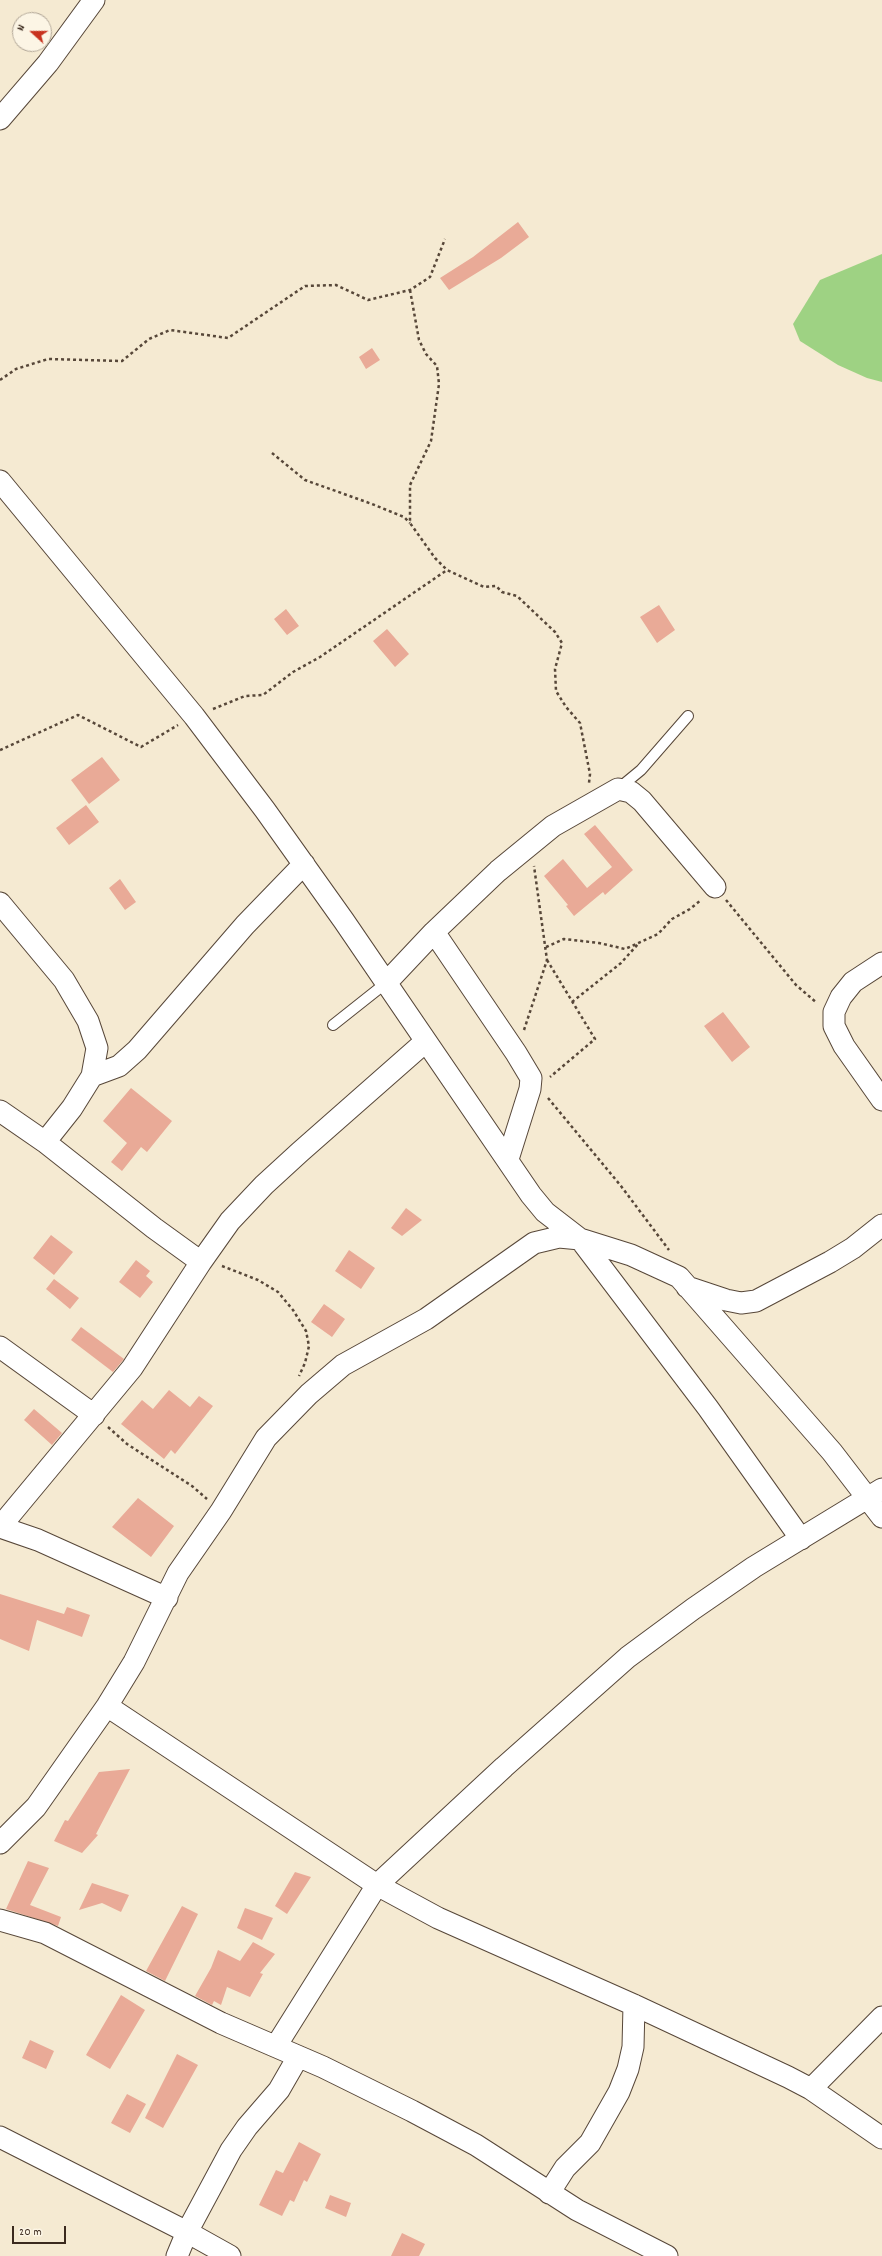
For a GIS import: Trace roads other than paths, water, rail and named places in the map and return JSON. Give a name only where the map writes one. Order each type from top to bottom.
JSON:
[{"type":"street","points":[[0,119],[48,63],[94,0]]},
{"type":"street","points":[[0,481],[194,716],[304,864],[425,1042],[545,1212],[580,1239],[708,1408],[801,1539]]},
{"type":"street","points":[[386,983],[434,932],[487,881],[531,844],[553,826],[618,789],[631,792],[642,801],[715,887]]},
{"type":"street","points":[[92,1076],[118,1066],[137,1050],[245,925],[304,864]]},
{"type":"street","points":[[0,903],[64,980],[80,1005],[97,1048],[92,1076],[72,1108],[45,1142]]},
{"type":"street","points":[[434,932],[535,1082],[530,1089],[508,1159]]},
{"type":"street","points":[[882,963],[853,982],[841,997],[834,1012],[834,1026],[844,1046],[882,1100]]},
{"type":"street","points":[[167,1598],[38,1540],[0,1527],[132,1368],[201,1262],[230,1221],[264,1185],[425,1042]]},
{"type":"street","points":[[0,1111],[45,1142],[154,1228],[201,1262]]},
{"type":"street","points":[[0,1843],[36,1807],[107,1706],[134,1662],[186,1561],[221,1511],[266,1438],[309,1394],[343,1365],[426,1319],[534,1243],[559,1237],[580,1239],[631,1255],[683,1281],[726,1300],[741,1303],[756,1301],[830,1262],[853,1248],[882,1225]]},
{"type":"street","points":[[683,1281],[832,1452],[875,1494],[882,1517]]},
{"type":"street","points":[[0,1347],[94,1415]]},
{"type":"street","points":[[276,2046],[377,1885],[510,1762],[628,1657],[748,1571],[875,1494]]},
{"type":"street","points":[[107,1706],[377,1885],[452,1924],[634,2005],[740,2054],[812,2090],[882,2138]]},
{"type":"street","points":[[0,1920],[45,1933],[214,2020],[323,2067],[460,2136],[512,2167],[549,2193],[577,2210],[667,2256]]},
{"type":"street","points":[[549,2193],[565,2168],[590,2143],[618,2092],[628,2069],[633,2047],[634,2005]]},
{"type":"street","points":[[812,2090],[882,2017]]},
{"type":"street","points":[[177,2256],[187,2232],[231,2150],[246,2127],[279,2090],[298,2057]]},
{"type":"street","points":[[0,2137],[187,2232],[230,2256]]},
{"type":"lane","points":[[618,789],[641,770],[688,716]]},
{"type":"lane","points":[[333,1025],[386,983]]}]
